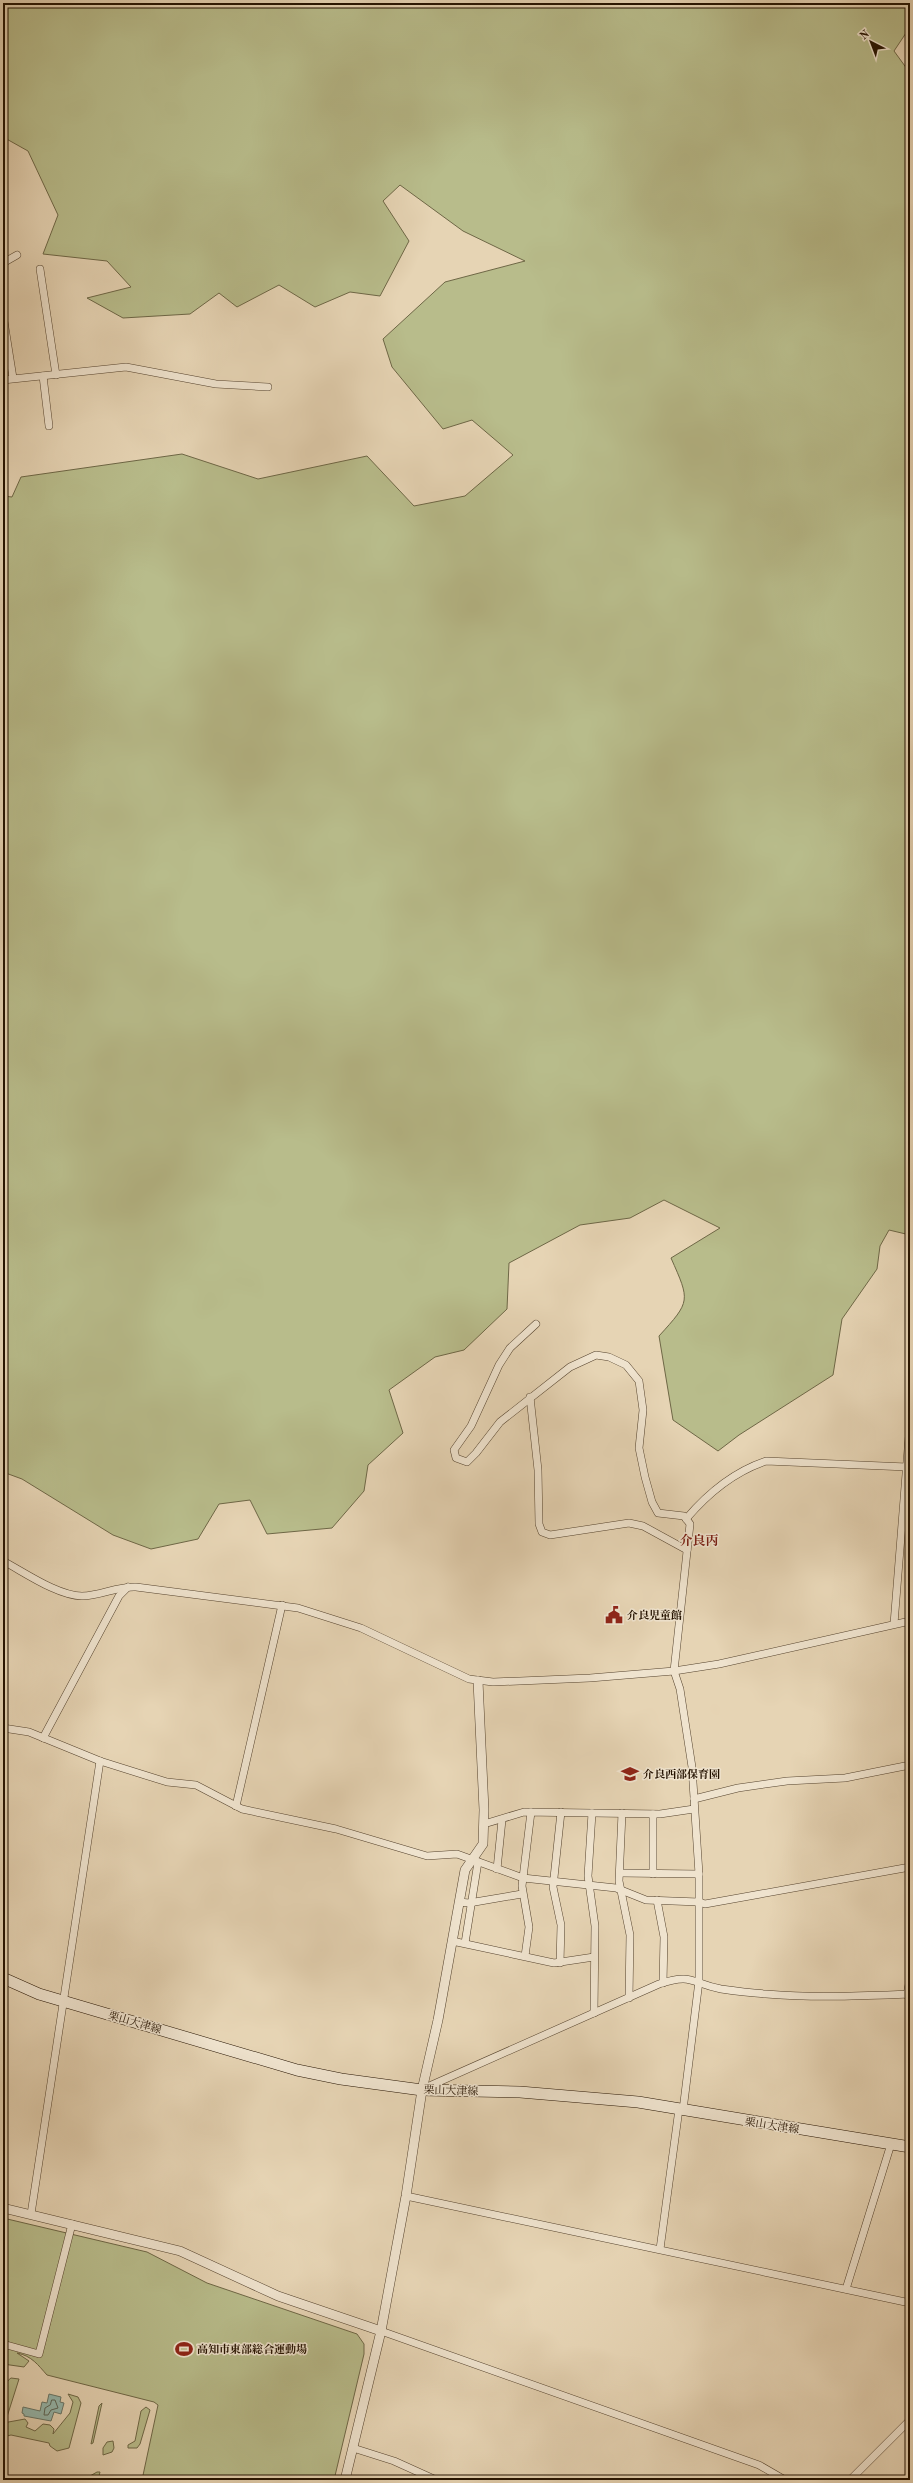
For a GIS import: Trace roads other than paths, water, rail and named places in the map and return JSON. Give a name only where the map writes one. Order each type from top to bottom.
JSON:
[{"type":"main road","name":"栗山大津線","points":[[3,1978],[39,1994],[297,2070],[341,2079],[422,2090],[520,2092],[638,2102],[910,2147]]},
{"type":"street","points":[[3,263],[18,255]]},
{"type":"street","points":[[40,269],[56,375]]},
{"type":"street","points":[[3,315],[13,378]]},
{"type":"street","points":[[3,380],[126,367],[216,384],[268,387]]},
{"type":"street","points":[[43,376],[49,426]]},
{"type":"street","points":[[536,1324],[510,1348],[499,1365],[483,1403],[454,1450],[456,1458],[467,1462],[476,1453],[500,1422],[570,1366],[596,1356],[609,1357],[626,1365],[639,1381],[643,1396],[639,1448],[652,1502],[658,1513],[684,1516],[690,1524],[674,1671],[680,1689],[692,1767],[699,1874],[699,1981],[660,2250]]},
{"type":"street","points":[[530,1397],[538,1470],[539,1524],[542,1532],[550,1535],[629,1523],[643,1526],[687,1550]]},
{"type":"street","points":[[894,1624],[910,1424]]},
{"type":"street","points":[[686,1519],[702,1500],[724,1483],[748,1467],[766,1461],[906,1467]]},
{"type":"street","points":[[3,1562],[69,1594],[90,1596],[128,1587],[282,1605],[326,1616],[360,1628],[450,1671],[478,1681],[590,1678],[674,1671],[719,1664],[910,1621]]},
{"type":"street","points":[[43,1738],[119,1596],[128,1587]]},
{"type":"street","points":[[236,1806],[282,1605]]},
{"type":"street","points":[[345,2480],[381,2331],[406,2196],[422,2090],[438,2020],[464,1870],[474,1861],[483,1844],[484,1824],[478,1681]]},
{"type":"street","points":[[3,1728],[18,1729],[100,1761],[167,1782],[196,1785],[236,1806],[301,1823],[336,1829],[427,1856],[457,1854],[523,1878],[589,1884],[621,1890],[646,1900],[699,1902],[705,1904],[910,1867]]},
{"type":"street","points":[[31,2214],[100,1761]]},
{"type":"street","points":[[694,1799],[738,1788],[787,1781],[845,1778],[910,1765]]},
{"type":"street","points":[[484,1824],[531,1812],[653,1814],[694,1809]]},
{"type":"street","points":[[525,1956],[529,1927],[522,1894],[531,1812]]},
{"type":"street","points":[[560,1963],[561,1925],[554,1881],[561,1812]]},
{"type":"street","points":[[592,1813],[589,1884],[595,1926],[594,2013]]},
{"type":"street","points":[[622,1813],[620,1873],[621,1890],[630,1935],[629,1998]]},
{"type":"street","points":[[653,1814],[653,1874]]},
{"type":"street","points":[[497,1869],[502,1820]]},
{"type":"street","points":[[465,1943],[471,1903],[474,1861]]},
{"type":"street","points":[[620,1873],[699,1874]]},
{"type":"street","points":[[459,1902],[471,1903],[522,1894]]},
{"type":"street","points":[[657,1900],[664,1937],[663,1983]]},
{"type":"street","points":[[452,1941],[560,1963],[594,1957]]},
{"type":"street","points":[[422,2090],[663,1983],[689,1978],[720,1988],[766,1994],[829,1997],[909,1994],[910,1979]]},
{"type":"street","points":[[846,2289],[891,2144]]},
{"type":"street","points":[[406,2196],[910,2303]]},
{"type":"street","points":[[3,2208],[180,2251],[278,2296],[759,2465],[785,2480]]},
{"type":"street","points":[[3,2344],[39,2354],[72,2224]]},
{"type":"street","points":[[850,2480],[910,2420]]},
{"type":"street","points":[[352,2448],[394,2461],[436,2480]]},
{"type":"water","points":[[49,2394],[61,2397],[60,2402],[64,2403],[61,2414],[54,2412],[51,2421],[24,2416],[22,2413],[23,2407],[40,2411],[42,2402],[47,2403]]},
{"type":"place","name":"介良児童館","points":[[614,1615]]},
{"type":"place","name":"介良西部保育園","points":[[630,1774]]},
{"type":"place","name":"高知市東部総合運動場","points":[[184,2349]]},
{"type":"district","name":"介良丙","points":[[699,1540]]}]
